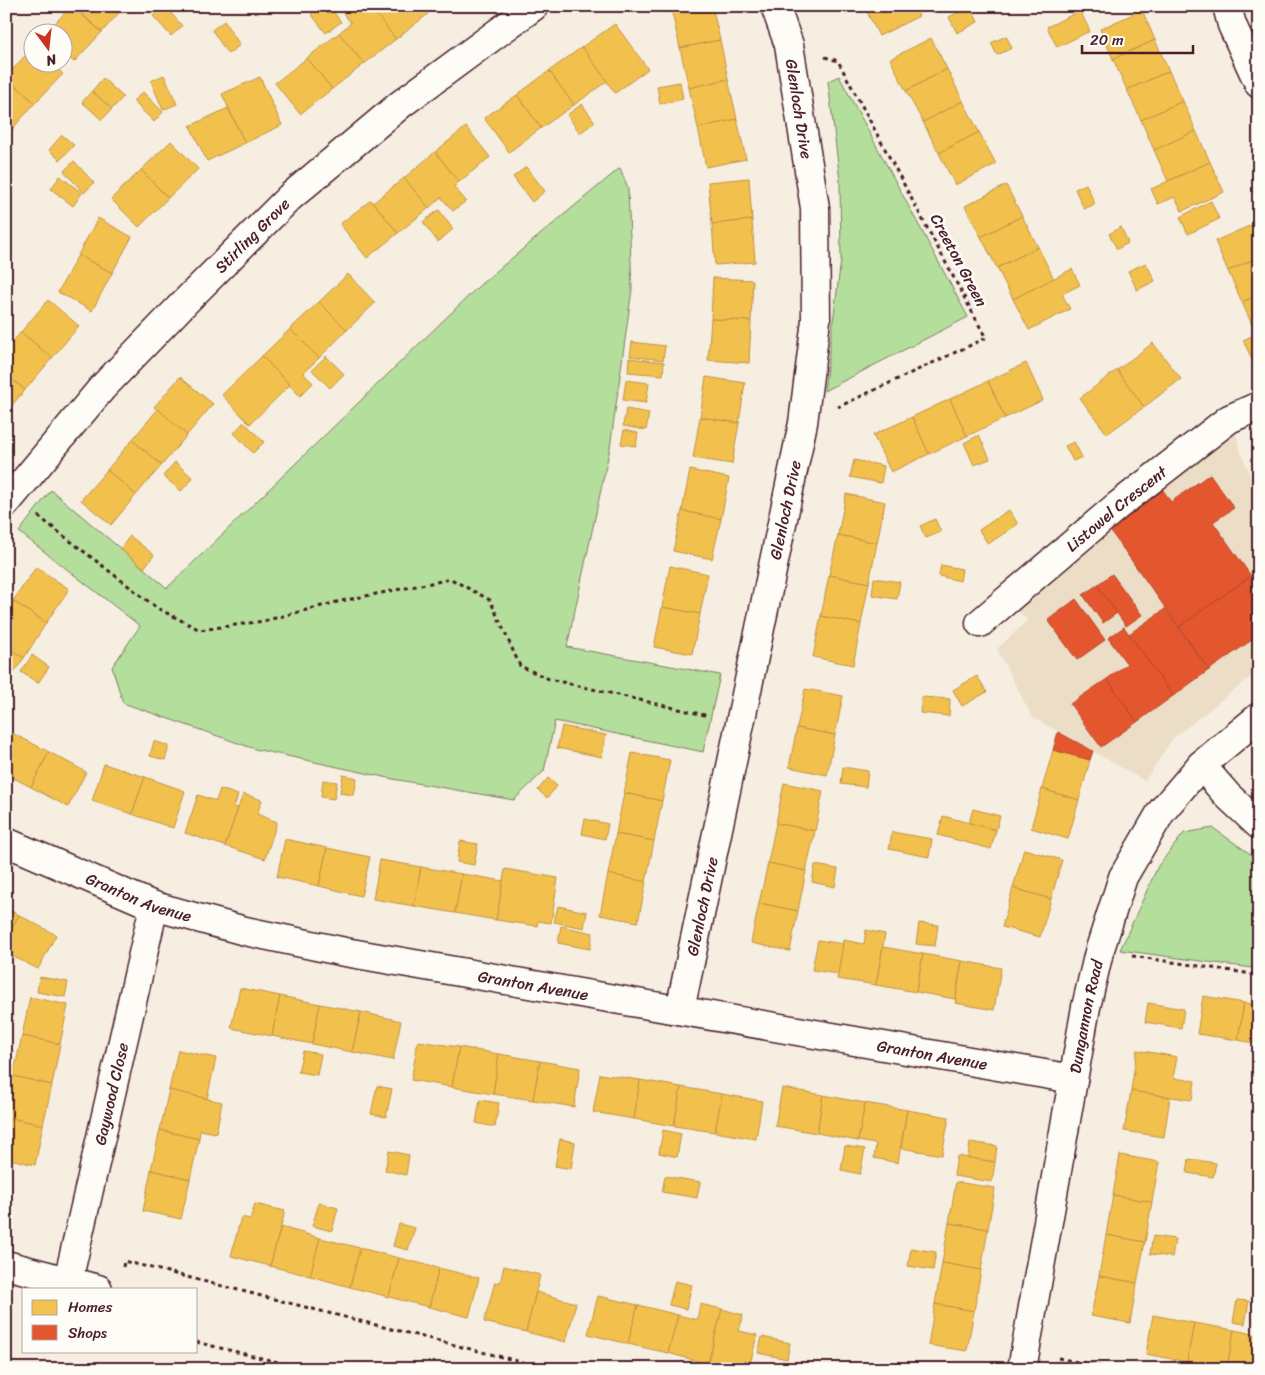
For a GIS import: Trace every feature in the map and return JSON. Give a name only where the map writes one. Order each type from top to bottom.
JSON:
[{"type":"street","name":"Stirling Grove","points":[[9,499],[102,388],[182,304],[290,198],[401,104],[534,6]]},
{"type":"street","name":"Glenloch Drive","points":[[680,1010],[803,423],[816,320],[814,208],[789,45],[774,6]]},
{"type":"street","points":[[1227,6],[1232,25],[1259,84]]},
{"type":"street","name":"Listowel Crescent","points":[[980,623],[1116,507],[1206,436],[1229,419],[1259,406]]},
{"type":"street","name":"Dungannon Road","points":[[1024,1360],[1086,1007],[1099,952],[1123,877],[1161,812],[1201,765],[1259,717]]},
{"type":"street","points":[[1201,765],[1227,795],[1259,825]]},
{"type":"street","name":"Granton Avenue","points":[[6,842],[154,906],[245,931],[336,950],[1073,1079]]},
{"type":"street","name":"Gaywood Close","points":[[68,1281],[154,906]]},
{"type":"street","points":[[6,1266],[94,1288]]},
{"type":"path","name":"Creeton Green","points":[[789,45],[838,61],[986,338],[803,423]]},
{"type":"path","points":[[9,499],[157,608],[200,630],[264,621],[341,601],[451,579],[490,600],[520,666],[548,679],[740,724]]},
{"type":"path","points":[[1099,952],[1259,975]]},
{"type":"path","points":[[122,1271],[124,1262],[549,1369]]},
{"type":"path","points":[[198,1342],[306,1369]]},
{"type":"path","points":[[1024,1360],[1112,1369]]},
{"type":"shaded area","points":[[1234,419],[1238,444],[1259,499],[1259,673],[1252,676],[1173,738],[1145,781],[1032,717],[997,649],[1028,620],[1001,597]]},
{"type":"green space","points":[[839,76],[968,317],[824,391],[841,260],[840,181],[828,81]]},
{"type":"green space","points":[[620,168],[628,188],[632,289],[610,448],[567,647],[720,675],[703,752],[555,721],[544,771],[514,800],[393,779],[255,749],[123,703],[112,667],[140,626],[19,532],[51,490],[167,588],[481,284]]},
{"type":"green space","points":[[1213,828],[1259,860],[1259,969],[1120,950],[1158,866],[1184,833]]},
{"type":"building: Homes","points":[[71,6],[102,32],[74,62],[72,60],[72,22],[56,22]]},
{"type":"building: Homes","points":[[73,6],[125,6],[102,32]]},
{"type":"building: Homes","points":[[165,6],[182,26],[171,36],[153,16]]},
{"type":"building: Homes","points":[[320,6],[329,6],[341,22],[326,33],[311,14]]},
{"type":"building: Homes","points":[[337,6],[370,6],[396,39],[364,64],[339,33],[351,23]]},
{"type":"building: Homes","points":[[373,6],[422,6],[428,14],[396,39],[371,8]]},
{"type":"building: Homes","points":[[681,6],[712,6],[720,40],[680,48],[671,8]]},
{"type":"building: Homes","points":[[864,6],[914,6],[919,16],[879,36]]},
{"type":"building: Homes","points":[[970,6],[978,22],[957,33],[949,17]]},
{"type":"building: Homes","points":[[1142,10],[1155,40],[1113,59],[1100,29]]},
{"type":"building: Homes","points":[[1080,11],[1090,31],[1057,47],[1047,27]]},
{"type":"building: Homes","points":[[224,21],[240,45],[228,54],[212,30]]},
{"type":"building: Homes","points":[[615,24],[648,69],[615,93],[582,47]]},
{"type":"building: Homes","points":[[339,33],[364,64],[332,89],[307,58]]},
{"type":"building: Homes","points":[[1006,36],[1012,48],[997,55],[991,43]]},
{"type":"building: Homes","points":[[931,38],[947,69],[906,91],[890,59]]},
{"type":"building: Homes","points":[[720,40],[728,79],[689,88],[680,48]]},
{"type":"building: Homes","points":[[1155,40],[1169,71],[1127,90],[1113,59]]},
{"type":"building: Homes","points":[[582,47],[607,81],[574,105],[549,71]]},
{"type":"building: Homes","points":[[307,58],[332,89],[300,114],[275,83]]},
{"type":"building: Homes","points":[[22,59],[22,72],[61,72],[63,74],[35,103],[6,77]]},
{"type":"building: Homes","points":[[947,69],[963,101],[923,122],[906,91]]},
{"type":"building: Homes","points":[[549,71],[574,105],[541,128],[517,95]]},
{"type":"building: Homes","points":[[1169,71],[1183,101],[1141,120],[1127,90]]},
{"type":"building: Homes","points":[[164,75],[177,104],[163,110],[151,81]]},
{"type":"building: Homes","points":[[6,77],[35,103],[8,134],[6,132]]},
{"type":"building: Homes","points":[[260,77],[282,125],[245,143],[222,94]]},
{"type":"building: Homes","points":[[103,78],[123,97],[112,109],[92,91]]},
{"type":"building: Homes","points":[[728,79],[737,119],[698,128],[689,88]]},
{"type":"building: Homes","points":[[680,82],[683,99],[660,104],[657,86]]},
{"type":"building: Homes","points":[[92,91],[112,109],[102,120],[82,102]]},
{"type":"building: Homes","points":[[143,92],[163,112],[154,122],[133,101]]},
{"type":"building: Homes","points":[[517,95],[541,128],[509,152],[484,118]]},
{"type":"building: Homes","points":[[963,101],[979,132],[939,153],[923,122]]},
{"type":"building: Homes","points":[[1183,101],[1196,131],[1154,150],[1141,120]]},
{"type":"building: Homes","points":[[582,104],[595,122],[580,133],[567,115]]},
{"type":"building: Homes","points":[[228,108],[245,143],[207,161],[190,126]]},
{"type":"building: Homes","points":[[737,119],[746,159],[706,167],[698,128]]},
{"type":"building: Homes","points":[[466,127],[490,157],[459,182],[435,152]]},
{"type":"building: Homes","points":[[1196,131],[1210,162],[1168,181],[1154,150]]},
{"type":"building: Homes","points":[[979,132],[996,164],[955,185],[939,153]]},
{"type":"building: Homes","points":[[62,135],[74,145],[60,160],[49,150]]},
{"type":"building: Homes","points":[[171,141],[198,169],[168,198],[141,170]]},
{"type":"building: Homes","points":[[435,152],[459,182],[454,187],[466,201],[453,211],[441,197],[429,208],[404,178]]},
{"type":"building: Homes","points":[[74,161],[94,183],[84,193],[64,171]]},
{"type":"building: Homes","points":[[1210,162],[1224,192],[1182,211],[1175,197],[1158,204],[1151,189]]},
{"type":"building: Homes","points":[[526,167],[545,191],[532,202],[513,177]]},
{"type":"building: Homes","points":[[141,170],[168,198],[139,227],[111,199]]},
{"type":"building: Homes","points":[[60,176],[82,193],[73,206],[51,189]]},
{"type":"building: Homes","points":[[404,178],[429,208],[398,233],[373,203]]},
{"type":"building: Homes","points":[[749,178],[752,220],[712,224],[708,182]]},
{"type":"building: Homes","points":[[1086,184],[1095,204],[1084,209],[1075,189]]},
{"type":"building: Homes","points":[[1006,185],[1022,216],[981,237],[965,206]]},
{"type":"building: Homes","points":[[371,200],[398,233],[367,258],[340,224]]},
{"type":"building: Homes","points":[[1211,201],[1219,219],[1188,234],[1180,217]]},
{"type":"building: Homes","points":[[439,210],[453,229],[438,242],[423,222]]},
{"type":"building: Homes","points":[[1022,216],[1038,247],[997,268],[981,237]]},
{"type":"building: Homes","points":[[98,218],[132,237],[112,273],[78,255]]},
{"type":"building: Homes","points":[[752,220],[755,262],[715,265],[712,224]]},
{"type":"building: Homes","points":[[1256,223],[1259,230],[1259,257],[1228,271],[1215,241]]},
{"type":"building: Homes","points":[[1121,227],[1128,243],[1117,249],[1109,234]]},
{"type":"building: Homes","points":[[1038,247],[1054,279],[1013,299],[997,268]]},
{"type":"building: Homes","points":[[78,255],[112,273],[92,311],[58,292]]},
{"type":"building: Homes","points":[[1259,257],[1259,295],[1242,302],[1228,271]]},
{"type":"building: Homes","points":[[1146,263],[1155,281],[1137,290],[1128,271]]},
{"type":"building: Homes","points":[[1072,269],[1080,285],[1062,294],[1070,309],[1029,330],[1013,299]]},
{"type":"building: Homes","points":[[348,274],[375,303],[347,330],[319,302]]},
{"type":"building: Homes","points":[[713,278],[753,280],[751,321],[711,319]]},
{"type":"building: Homes","points":[[1259,295],[1259,333],[1256,334],[1242,302]]},
{"type":"building: Homes","points":[[48,300],[79,326],[52,358],[21,332]]},
{"type":"building: Homes","points":[[319,302],[347,330],[319,358],[290,329]]},
{"type":"building: Homes","points":[[711,319],[751,321],[749,363],[708,360]]},
{"type":"building: Homes","points":[[290,329],[319,358],[303,373],[313,383],[300,396],[262,356]]},
{"type":"building: Homes","points":[[21,332],[52,358],[25,390],[6,374],[6,350]]},
{"type":"building: Homes","points":[[1259,333],[1259,374],[1243,340]]},
{"type":"building: Homes","points":[[632,342],[665,346],[663,360],[630,356]]},
{"type":"building: Homes","points":[[1153,343],[1181,379],[1144,407],[1117,370]]},
{"type":"building: Homes","points":[[262,356],[290,385],[250,424],[222,395]]},
{"type":"building: Homes","points":[[326,356],[344,374],[330,388],[312,370]]},
{"type":"building: Homes","points":[[629,358],[664,362],[663,375],[628,372]]},
{"type":"building: Homes","points":[[1026,363],[1043,400],[1005,418],[988,381]]},
{"type":"building: Homes","points":[[1117,370],[1144,407],[1107,434],[1080,398]]},
{"type":"building: Homes","points":[[6,374],[25,390],[6,412]]},
{"type":"building: Homes","points":[[180,377],[213,404],[187,435],[154,407]]},
{"type":"building: Homes","points":[[706,377],[745,383],[739,423],[700,417]]},
{"type":"building: Homes","points":[[626,380],[649,383],[646,403],[623,400]]},
{"type":"building: Homes","points":[[988,381],[1005,418],[967,436],[950,399]]},
{"type":"building: Homes","points":[[950,399],[967,436],[929,454],[912,417]]},
{"type":"building: Homes","points":[[158,409],[187,435],[162,465],[132,440]]},
{"type":"building: Homes","points":[[626,409],[649,413],[646,430],[623,426]]},
{"type":"building: Homes","points":[[700,417],[739,423],[732,464],[693,458]]},
{"type":"building: Homes","points":[[912,417],[929,454],[891,472],[873,435]]},
{"type":"building: Homes","points":[[244,422],[264,442],[253,453],[234,433]]},
{"type":"building: Homes","points":[[624,430],[638,433],[636,446],[621,444]]},
{"type":"building: Homes","points":[[979,435],[990,459],[974,465],[964,443]]},
{"type":"building: Homes","points":[[132,440],[162,465],[136,495],[107,470]]},
{"type":"building: Homes","points":[[1074,442],[1082,457],[1073,461],[1065,446]]},
{"type":"building: Homes","points":[[854,460],[884,466],[881,483],[850,477]]},
{"type":"building: Homes","points":[[175,462],[193,478],[181,491],[163,476]]},
{"type":"building: Homes","points":[[107,470],[136,495],[111,525],[81,500]]},
{"type":"building: Homes","points":[[690,470],[729,478],[721,519],[682,511]]},
{"type":"building: Homes","points":[[846,494],[885,502],[877,543],[838,535]]},
{"type":"building: Homes","points":[[1009,510],[1018,524],[988,544],[979,530]]},
{"type":"building: Homes","points":[[682,511],[721,519],[712,559],[673,551]]},
{"type":"building: Homes","points":[[935,519],[941,532],[926,538],[920,526]]},
{"type":"building: Homes","points":[[838,535],[877,543],[869,583],[829,575]]},
{"type":"building: Homes","points":[[130,536],[154,555],[144,568],[120,549]]},
{"type":"building: Homes","points":[[941,565],[962,569],[960,581],[939,576]]},
{"type":"building: Homes","points":[[670,566],[708,574],[700,614],[662,607]]},
{"type":"building: Homes","points":[[36,567],[69,589],[46,623],[13,601]]},
{"type":"building: Homes","points":[[829,575],[869,583],[861,624],[821,616]]},
{"type":"building: Homes","points":[[874,578],[900,582],[897,599],[872,595]]},
{"type":"building: Homes","points":[[13,601],[46,623],[24,658],[6,646],[6,611]]},
{"type":"building: Homes","points":[[662,607],[700,614],[692,654],[654,647]]},
{"type":"building: Homes","points":[[821,616],[861,624],[853,665],[813,657]]},
{"type":"building: Homes","points":[[6,646],[24,658],[6,684]]},
{"type":"building: Homes","points":[[32,655],[49,667],[38,683],[21,672]]},
{"type":"building: Homes","points":[[977,676],[987,692],[962,706],[953,690]]},
{"type":"building: Homes","points":[[805,689],[843,696],[835,735],[797,728]]},
{"type":"building: Homes","points":[[922,697],[950,699],[949,716],[920,713]]},
{"type":"building: Homes","points":[[562,726],[606,735],[602,757],[557,748]]},
{"type":"building: Homes","points":[[797,728],[835,735],[827,775],[789,767]]},
{"type":"building: Homes","points":[[12,733],[49,752],[31,787],[6,774],[6,744]]},
{"type":"building: Homes","points":[[154,741],[169,746],[165,760],[150,756]]},
{"type":"building: Homes","points":[[1053,750],[1090,760],[1079,800],[1042,789]]},
{"type":"building: Homes","points":[[49,752],[86,772],[68,807],[31,787]]},
{"type":"building: Homes","points":[[632,753],[670,760],[662,801],[624,793]]},
{"type":"building: Homes","points":[[104,764],[145,777],[132,814],[92,801]]},
{"type":"building: Homes","points":[[843,767],[868,771],[866,787],[841,784]]},
{"type":"building: Homes","points":[[343,775],[357,778],[354,795],[340,793]]},
{"type":"building: Homes","points":[[145,777],[185,791],[173,828],[132,814]]},
{"type":"building: Homes","points":[[548,778],[557,786],[547,798],[538,790]]},
{"type":"building: Homes","points":[[323,780],[337,782],[334,799],[321,797]]},
{"type":"building: Homes","points":[[784,783],[823,791],[815,831],[776,823]]},
{"type":"building: Homes","points":[[220,789],[238,795],[234,807],[238,808],[225,846],[185,833],[198,795],[216,801]]},
{"type":"building: Homes","points":[[1042,789],[1079,800],[1068,839],[1031,828]]},
{"type":"building: Homes","points":[[624,793],[662,801],[654,841],[616,834]]},
{"type":"building: Homes","points":[[243,794],[262,800],[257,814],[277,822],[265,859],[225,846]]},
{"type":"building: Homes","points":[[973,809],[1000,816],[996,830],[969,823]]},
{"type":"building: Homes","points":[[943,816],[996,830],[991,849],[938,835]]},
{"type":"building: Homes","points":[[585,819],[608,824],[605,839],[582,834]]},
{"type":"building: Homes","points":[[776,823],[815,831],[806,871],[768,863]]},
{"type":"building: Homes","points":[[892,832],[932,839],[929,857],[889,849]]},
{"type":"building: Homes","points":[[616,834],[654,841],[646,882],[608,874]]},
{"type":"building: Homes","points":[[285,839],[327,848],[319,886],[277,877]]},
{"type":"building: Homes","points":[[460,841],[478,844],[474,865],[457,862]]},
{"type":"building: Homes","points":[[327,848],[370,857],[361,896],[319,886]]},
{"type":"building: Homes","points":[[1024,849],[1062,860],[1051,899],[1013,888]]},
{"type":"building: Homes","points":[[380,860],[421,867],[414,906],[373,899]]},
{"type":"building: Homes","points":[[768,863],[806,871],[798,911],[759,903]]},
{"type":"building: Homes","points":[[815,865],[838,869],[835,887],[812,882]]},
{"type":"building: Homes","points":[[421,867],[462,874],[455,913],[414,906]]},
{"type":"building: Homes","points":[[505,869],[558,878],[551,923],[538,921],[537,926],[496,920]]},
{"type":"building: Homes","points":[[462,874],[503,881],[496,920],[455,913]]},
{"type":"building: Homes","points":[[608,874],[646,882],[638,922],[600,915]]},
{"type":"building: Homes","points":[[1013,888],[1051,899],[1040,937],[1002,927]]},
{"type":"building: Homes","points":[[759,903],[798,911],[790,951],[751,943]]},
{"type":"building: Homes","points":[[558,906],[587,912],[584,928],[554,922]]},
{"type":"building: Homes","points":[[6,908],[19,915],[6,939]]},
{"type":"building: Homes","points":[[19,915],[56,935],[38,969],[6,953],[6,939]]},
{"type":"building: Homes","points":[[919,923],[938,925],[935,946],[916,944]]},
{"type":"building: Homes","points":[[561,926],[593,933],[590,949],[558,943]]},
{"type":"building: Homes","points":[[866,930],[885,934],[876,985],[837,979],[843,940],[864,944]]},
{"type":"building: Homes","points":[[818,940],[843,944],[838,974],[812,970]]},
{"type":"building: Homes","points":[[883,947],[923,954],[916,992],[876,985]]},
{"type":"building: Homes","points":[[923,954],[962,961],[955,999],[916,992]]},
{"type":"building: Homes","points":[[962,961],[1001,968],[994,1010],[955,1003]]},
{"type":"building: Homes","points":[[40,977],[68,982],[65,997],[37,992]]},
{"type":"building: Homes","points":[[240,988],[280,996],[272,1036],[231,1028]]},
{"type":"building: Homes","points":[[280,996],[320,1004],[312,1044],[272,1036]]},
{"type":"building: Homes","points":[[1203,996],[1244,1003],[1238,1040],[1197,1034]]},
{"type":"building: Homes","points":[[30,997],[68,1005],[60,1044],[22,1036]]},
{"type":"building: Homes","points":[[1148,1003],[1184,1009],[1181,1028],[1145,1022]]},
{"type":"building: Homes","points":[[1244,1003],[1259,1005],[1259,1044],[1238,1040]]},
{"type":"building: Homes","points":[[320,1004],[361,1012],[352,1052],[312,1044]]},
{"type":"building: Homes","points":[[361,1012],[401,1021],[393,1060],[352,1052]]},
{"type":"building: Homes","points":[[22,1036],[60,1044],[52,1085],[13,1076]]},
{"type":"building: Homes","points":[[418,1041],[459,1047],[452,1087],[411,1080]]},
{"type":"building: Homes","points":[[459,1047],[499,1054],[493,1094],[452,1087]]},
{"type":"building: Homes","points":[[178,1050],[216,1058],[207,1099],[169,1090]]},
{"type":"building: Homes","points":[[1137,1050],[1177,1057],[1173,1078],[1195,1081],[1192,1100],[1131,1091]]},
{"type":"building: Homes","points":[[303,1051],[321,1054],[317,1075],[298,1072]]},
{"type":"building: Homes","points":[[499,1054],[540,1061],[533,1100],[493,1094]]},
{"type":"building: Homes","points":[[540,1061],[580,1068],[574,1107],[533,1100]]},
{"type":"building: Homes","points":[[600,1074],[640,1080],[634,1119],[593,1112]]},
{"type":"building: Homes","points":[[13,1076],[52,1085],[43,1125],[6,1117]]},
{"type":"building: Homes","points":[[640,1080],[681,1087],[674,1126],[634,1119]]},
{"type":"building: Homes","points":[[377,1086],[392,1089],[386,1117],[371,1114]]},
{"type":"building: Homes","points":[[681,1087],[722,1094],[715,1132],[674,1126]]},
{"type":"building: Homes","points":[[782,1088],[823,1095],[817,1133],[775,1126]]},
{"type":"building: Homes","points":[[169,1090],[222,1102],[216,1133],[200,1130],[199,1139],[160,1130]]},
{"type":"building: Homes","points":[[1131,1091],[1170,1097],[1164,1137],[1124,1131]]},
{"type":"building: Homes","points":[[722,1094],[762,1101],[756,1139],[715,1132]]},
{"type":"building: Homes","points":[[823,1095],[865,1103],[858,1141],[817,1133]]},
{"type":"building: Homes","points":[[480,1100],[499,1103],[495,1127],[476,1123]]},
{"type":"building: Homes","points":[[865,1103],[907,1110],[898,1163],[874,1158],[876,1144],[858,1141]]},
{"type":"building: Homes","points":[[907,1110],[949,1117],[942,1155],[901,1148]]},
{"type":"building: Homes","points":[[6,1117],[43,1125],[35,1165],[6,1158]]},
{"type":"building: Homes","points":[[160,1130],[199,1139],[190,1179],[151,1170]]},
{"type":"building: Homes","points":[[663,1130],[681,1134],[677,1157],[659,1153]]},
{"type":"building: Homes","points":[[560,1139],[575,1142],[571,1169],[555,1166]]},
{"type":"building: Homes","points":[[970,1142],[997,1146],[995,1162],[968,1158]]},
{"type":"building: Homes","points":[[845,1146],[865,1149],[860,1174],[841,1170]]},
{"type":"building: Homes","points":[[389,1151],[409,1155],[406,1175],[385,1170]]},
{"type":"building: Homes","points":[[1120,1155],[1159,1162],[1152,1202],[1113,1195]]},
{"type":"building: Homes","points":[[957,1156],[995,1162],[992,1182],[954,1176]]},
{"type":"building: Homes","points":[[1189,1159],[1216,1163],[1213,1177],[1187,1173]]},
{"type":"building: Homes","points":[[151,1170],[190,1179],[181,1219],[143,1211]]},
{"type":"building: Homes","points":[[665,1176],[700,1182],[697,1198],[662,1192]]},
{"type":"building: Homes","points":[[956,1182],[995,1188],[988,1229],[949,1223]]},
{"type":"building: Homes","points":[[1113,1195],[1152,1202],[1145,1242],[1106,1235]]},
{"type":"building: Homes","points":[[319,1203],[338,1208],[332,1231],[312,1226]]},
{"type":"building: Homes","points":[[255,1204],[285,1211],[270,1266],[231,1256],[241,1217],[250,1219]]},
{"type":"building: Homes","points":[[949,1223],[988,1229],[981,1270],[942,1263]]},
{"type":"building: Homes","points":[[399,1224],[415,1228],[408,1250],[393,1246]]},
{"type":"building: Homes","points":[[281,1227],[320,1238],[310,1276],[270,1266]]},
{"type":"building: Homes","points":[[1106,1235],[1145,1242],[1137,1283],[1099,1276]]},
{"type":"building: Homes","points":[[1153,1236],[1175,1239],[1172,1257],[1150,1254]]},
{"type":"building: Homes","points":[[320,1238],[360,1248],[350,1287],[310,1276]]},
{"type":"building: Homes","points":[[360,1248],[399,1258],[389,1297],[350,1287]]},
{"type":"building: Homes","points":[[911,1248],[936,1252],[933,1270],[908,1266]]},
{"type":"building: Homes","points":[[399,1258],[439,1268],[429,1307],[389,1297]]},
{"type":"building: Homes","points":[[942,1263],[981,1270],[974,1311],[935,1304]]},
{"type":"building: Homes","points":[[504,1266],[540,1275],[526,1332],[484,1322],[495,1282],[500,1283]]},
{"type":"building: Homes","points":[[439,1268],[479,1278],[469,1317],[429,1307]]},
{"type":"building: Homes","points":[[1099,1276],[1137,1283],[1130,1323],[1091,1316]]},
{"type":"building: Homes","points":[[675,1281],[692,1285],[686,1309],[669,1305]]},
{"type":"building: Homes","points":[[536,1292],[576,1303],[566,1342],[526,1332]]},
{"type":"building: Homes","points":[[598,1296],[638,1305],[628,1344],[588,1334]]},
{"type":"building: Homes","points":[[1237,1300],[1249,1301],[1245,1324],[1233,1322]]},
{"type":"building: Homes","points":[[700,1304],[722,1309],[708,1364],[668,1353],[678,1315],[697,1320]]},
{"type":"building: Homes","points":[[935,1304],[974,1311],[967,1351],[928,1345]]},
{"type":"building: Homes","points":[[638,1305],[678,1315],[668,1353],[628,1344]]},
{"type":"building: Homes","points":[[722,1309],[743,1315],[739,1331],[757,1335],[749,1369],[728,1369],[708,1364]]},
{"type":"building: Homes","points":[[1153,1315],[1194,1323],[1187,1362],[1146,1354]]},
{"type":"building: Homes","points":[[1194,1323],[1234,1330],[1227,1369],[1187,1362]]},
{"type":"building: Homes","points":[[1234,1330],[1259,1335],[1259,1369],[1227,1369]]},
{"type":"building: Homes","points":[[762,1337],[790,1343],[787,1359],[758,1353]]},
{"type":"building: Homes","points":[[158,1362],[184,1369],[157,1369]]},
{"type":"building: Shops","points":[[1210,474],[1234,508],[1213,522],[1251,576],[1179,627],[1109,529],[1163,490],[1171,502]]},
{"type":"building: Shops","points":[[1112,574],[1142,615],[1126,626],[1097,585]]},
{"type":"building: Shops","points":[[1251,576],[1259,587],[1259,635],[1209,670],[1179,627]]},
{"type":"building: Shops","points":[[1097,585],[1117,613],[1103,623],[1083,595]]},
{"type":"building: Shops","points":[[1076,599],[1105,640],[1077,660],[1048,620]]},
{"type":"building: Shops","points":[[1165,609],[1209,670],[1173,696],[1129,634]]},
{"type":"building: Shops","points":[[1124,627],[1173,696],[1137,722],[1107,679],[1127,664],[1108,638]]},
{"type":"building: Shops","points":[[1107,679],[1137,722],[1101,747],[1070,704]]},
{"type":"building: Shops","points":[[1058,732],[1093,751],[1090,760],[1053,750]]}]
